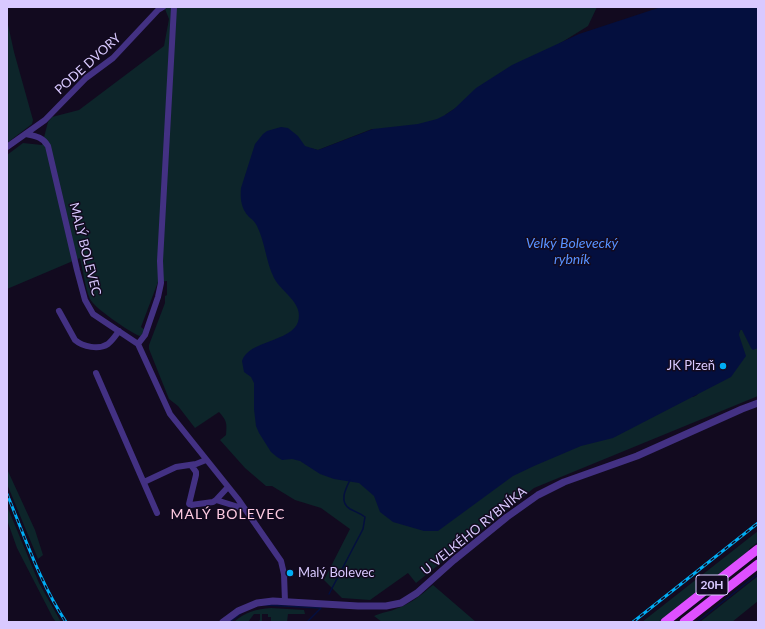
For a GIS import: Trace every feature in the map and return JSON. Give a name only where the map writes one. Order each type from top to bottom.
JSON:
[{"type":"main road","name":"20H","points":[[665,622],[758,549]]},
{"type":"main road","name":"20H","points":[[684,622],[758,564]]},
{"type":"street","name":"PODE DVORY","points":[[7,147],[44,120],[86,78],[124,48],[158,10],[163,7]]},
{"type":"street","points":[[174,7],[160,261],[161,283],[158,297],[145,335],[138,344],[170,414],[245,509],[281,561],[284,574],[285,602]]},
{"type":"street","name":"MALÝ BOLEVEC","points":[[26,134],[38,137],[46,142],[48,146],[77,270],[88,307],[93,314],[133,339],[138,344]]},
{"type":"street","points":[[59,311],[75,340],[86,346],[102,346],[108,344],[119,331]]},
{"type":"street","points":[[96,373],[157,513]]},
{"type":"street","name":"U VELKÉHO RYBNÍKA","points":[[223,622],[238,611],[257,603],[273,601],[358,606],[386,606],[401,603],[418,592],[507,518],[538,495],[564,482],[637,456],[758,403]]},
{"type":"street","points":[[144,482],[176,467],[201,463],[206,460]]},
{"type":"street","points":[[191,465],[196,472],[196,475],[188,504],[191,505],[213,502],[228,487]]},
{"type":"street","points":[[216,500],[245,509]]},
{"type":"green space","points":[[167,7],[597,7],[588,26],[445,115],[455,131],[372,129],[318,150],[310,148],[693,397],[697,395],[758,304],[758,396],[534,488],[416,583],[408,573],[370,600],[342,598],[324,580],[350,529],[321,508],[295,500],[272,486],[266,486],[245,468],[220,440],[226,435],[226,422],[219,412],[195,428],[178,406],[169,399],[149,349],[149,345],[165,303],[165,296],[167,295],[167,281],[158,282],[141,327],[145,330],[143,335],[140,336],[113,320],[93,303],[87,290],[80,258],[7,289],[7,155],[23,143],[42,145],[48,122],[52,117],[79,110],[164,46],[169,19],[165,9]]},
{"type":"green space","points":[[7,20],[14,52],[33,120],[32,124],[7,143]]},
{"type":"green space","points":[[7,469],[35,530],[43,555],[38,559],[7,484]]},
{"type":"green space","points":[[7,506],[39,583],[61,622],[56,622],[53,618],[17,548],[7,520]]},
{"type":"green space","points":[[758,531],[758,542],[749,549],[749,551],[658,622],[642,622]]},
{"type":"green space","points":[[758,576],[758,601],[732,622],[700,622]]},
{"type":"green space","points":[[433,585],[476,622],[382,622],[374,616],[408,604]]},
{"type":"green space","points":[[271,608],[304,610],[305,614],[288,614],[287,622],[271,622],[271,617],[268,617],[268,614],[262,614],[262,622],[258,622],[260,620],[260,614],[254,614],[248,622],[234,622],[251,612]]},
{"type":"water","name":"Velký Bolevecký rybník","points":[[661,7],[758,7],[758,348],[753,350],[751,348],[742,330],[740,330],[739,335],[746,356],[731,377],[613,438],[581,446],[513,476],[438,531],[424,531],[393,522],[380,512],[374,496],[359,483],[334,479],[320,474],[300,461],[292,459],[282,460],[271,452],[256,426],[254,409],[254,383],[251,377],[244,372],[242,361],[246,354],[253,349],[279,338],[294,329],[298,322],[299,315],[298,309],[291,298],[274,278],[260,232],[255,223],[246,214],[242,203],[241,188],[255,144],[263,134],[267,131],[281,127],[288,128],[298,136],[305,146],[318,150],[373,129],[418,124],[437,119],[454,109],[476,88],[512,65],[579,34]]},
{"type":"waterway","points":[[329,594],[363,529],[365,517],[350,509],[345,503],[344,496],[350,480]]},
{"type":"waterway","points":[[697,622],[758,574]]},
{"type":"waterway","points":[[265,605],[321,608]]},
{"type":"waterway","points":[[307,622],[321,608]]},
{"type":"waterway","points":[[230,622],[241,613]]},
{"type":"railway","points":[[7,494],[48,592],[66,622]]},
{"type":"railway","points":[[633,622],[758,523]]},
{"type":"place","name":"JK Plzeň","points":[[723,366]]},
{"type":"place","name":"Malý Bolevec","points":[[290,573]]},
{"type":"district","name":"MALÝ BOLEVEC","points":[[228,514]]}]
